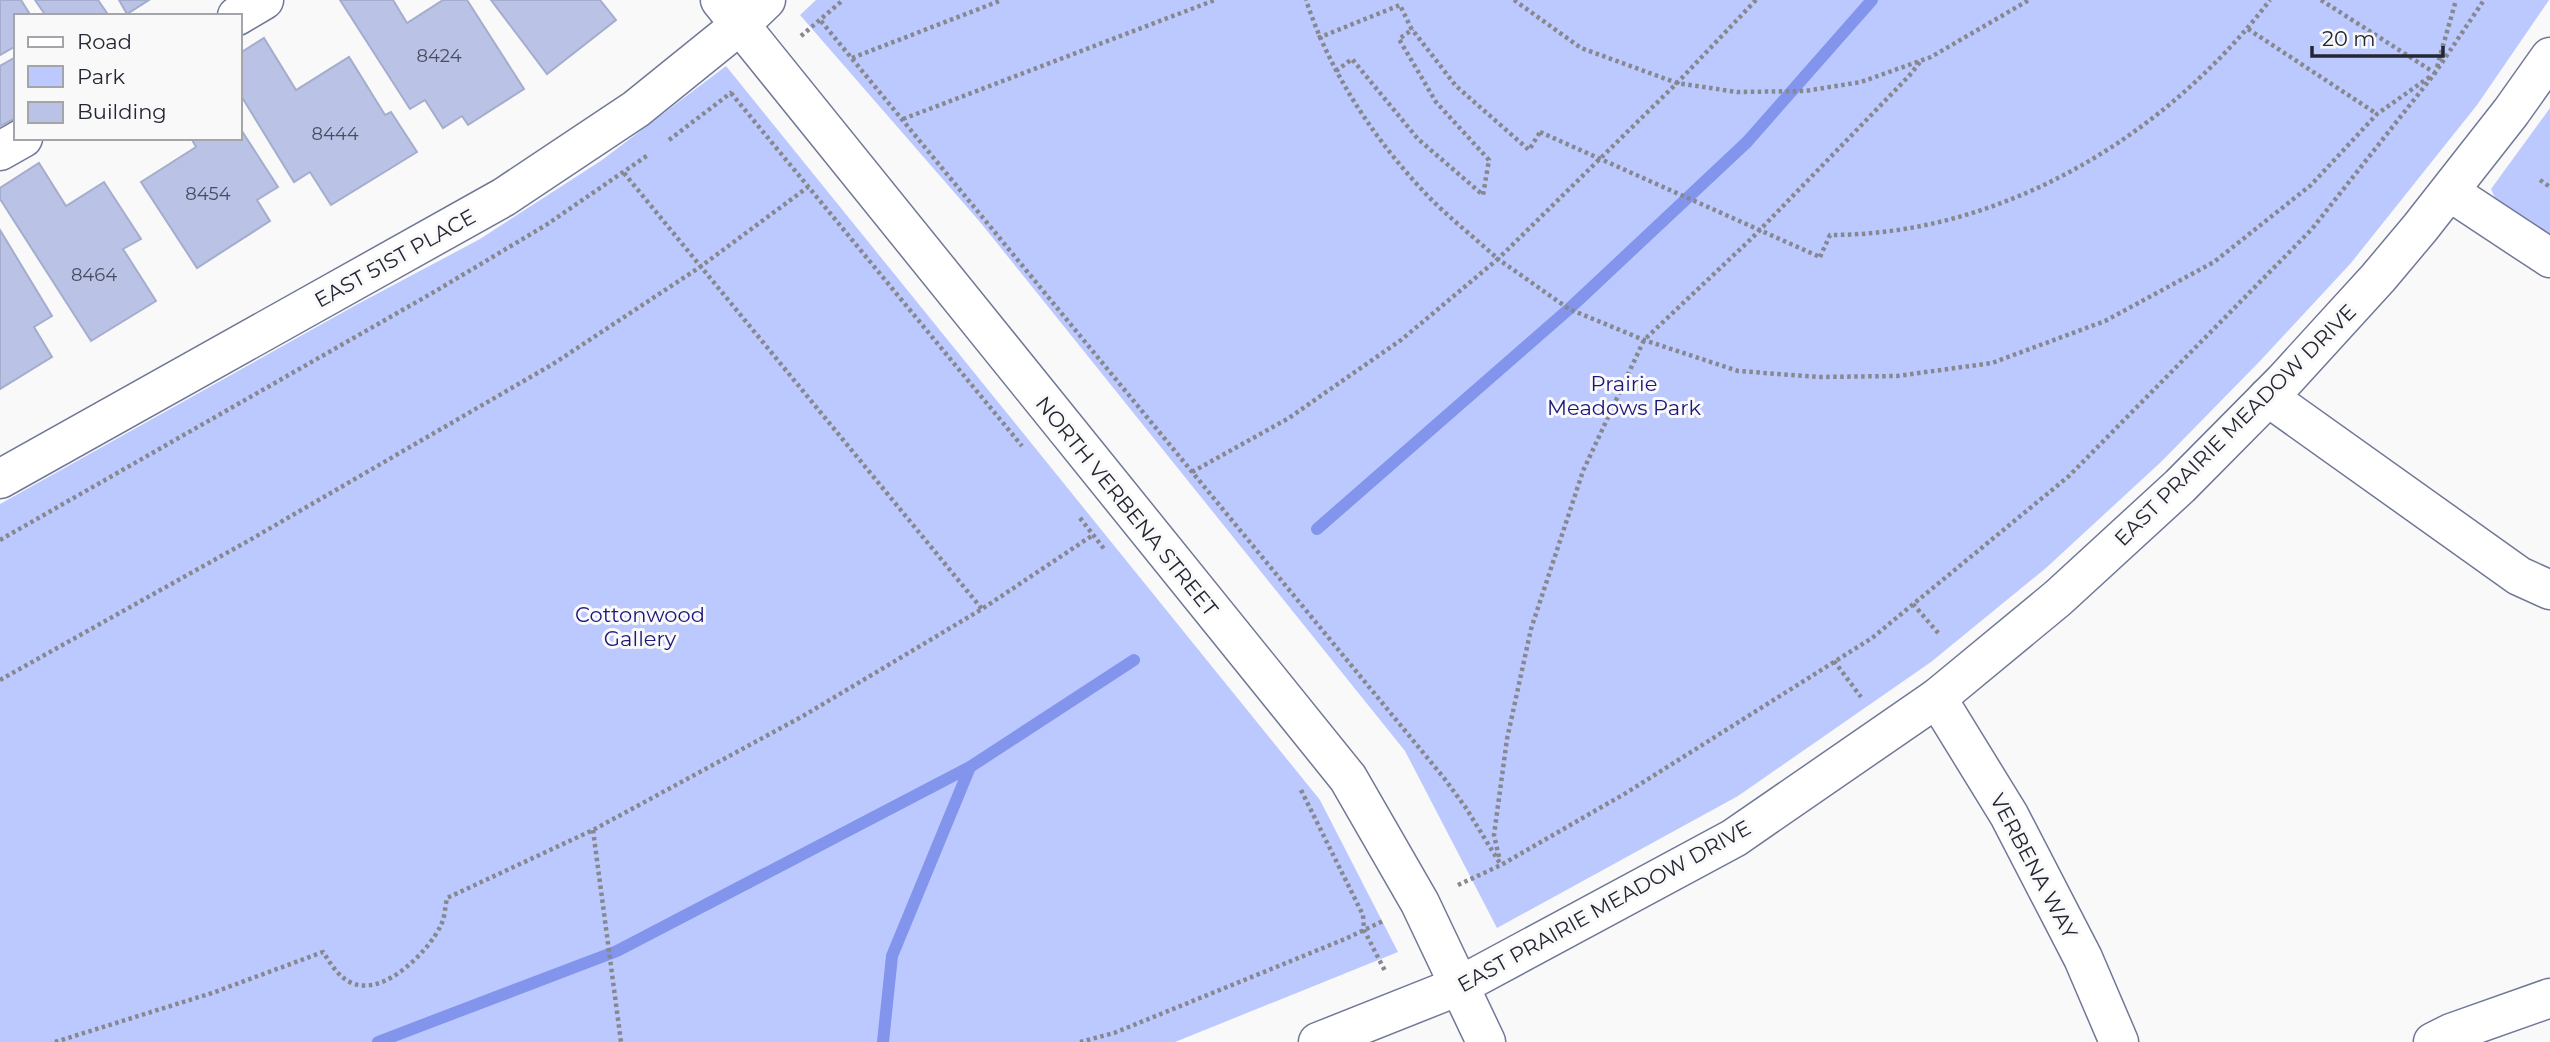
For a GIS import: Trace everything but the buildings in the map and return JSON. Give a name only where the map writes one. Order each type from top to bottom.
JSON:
[{"type":"street","points":[[240,14],[264,0]]},
{"type":"street","name":"EAST 51ST PLACE","points":[[0,479],[504,197],[636,108],[742,8]]},
{"type":"street","name":"NORTH VERBENA STREET","points":[[742,8],[1348,778],[1420,903],[1486,1042]]},
{"type":"street","name":"EAST PRAIRIE MEADOW DRIVE","points":[[1318,1042],[1459,986],[1734,838],[1937,698],[2068,589],[2180,486],[2268,397],[2378,278],[2450,192],[2550,57]]},
{"type":"street","points":[[0,151],[19,140]]},
{"type":"street","points":[[2450,192],[2550,258]]},
{"type":"street","points":[[2268,397],[2519,576],[2550,590]]},
{"type":"street","name":"VERBENA WAY","points":[[1937,698],[2009,814],[2083,958],[2119,1042]]},
{"type":"street","points":[[2433,1042],[2550,998]]},
{"type":"path","points":[[808,30],[843,0]]},
{"type":"path","points":[[852,58],[1002,0]]},
{"type":"path","points":[[903,119],[1214,0]]},
{"type":"path","points":[[1306,0],[1318,38],[1368,123],[1427,195],[1498,259],[1569,309],[1644,340],[1738,371],[1819,377],[1897,376],[1992,363],[2105,321],[2214,262],[2311,185],[2377,114],[2435,73],[2456,0]]},
{"type":"path","points":[[1514,0],[1581,48],[1676,83],[1737,92],[1805,91],[1861,82],[1920,62],[2029,0]]},
{"type":"path","points":[[1192,472],[1289,418],[1401,340],[1498,259],[1756,0]]},
{"type":"path","points":[[1318,38],[1400,5],[1413,29],[1456,86],[1529,150],[1540,132],[1820,257],[1830,235],[1863,235],[1920,228],[1979,211],[2026,193],[2091,161],[2146,124],[2197,83],[2248,29],[2270,0]]},
{"type":"path","points":[[2321,0],[2435,73]]},
{"type":"path","points":[[1477,876],[1626,793],[1872,638],[2069,477],[2312,229],[2435,73],[2484,0]]},
{"type":"path","points":[[821,21],[1444,778],[1501,865]]},
{"type":"path","points":[[1336,71],[1352,59],[1418,139],[1483,195],[1489,160],[1436,102],[1399,39],[1413,29]]},
{"type":"path","points":[[2248,29],[2377,114]]},
{"type":"path","points":[[1501,865],[1494,835],[1507,739],[1531,629],[1583,471],[1644,340],[1752,239],[1920,62]]},
{"type":"path","points":[[731,93],[1028,454]]},
{"type":"path","points":[[0,540],[434,292],[546,225],[624,173],[982,609]]},
{"type":"path","points":[[2540,180],[2550,187]]},
{"type":"path","points":[[0,680],[248,541],[553,363],[700,267],[808,187]]},
{"type":"path","points":[[55,1042],[212,993],[323,952],[338,974],[355,985],[380,984],[403,971],[426,949],[442,923],[447,898],[593,830],[803,716],[982,609],[1093,535],[1111,556]]},
{"type":"path","points":[[1913,604],[1939,634]]},
{"type":"path","points":[[1834,661],[1861,697]]},
{"type":"path","points":[[1297,783],[1363,915],[1364,930],[1374,951]]},
{"type":"path","points":[[593,830],[621,1042]]},
{"type":"path","points":[[1080,1042],[1114,1033],[1386,920]]},
{"type":"green space","name":"Prairie Meadows Park","points":[[816,0],[2549,0],[2477,105],[2351,263],[2162,461],[2046,568],[1931,662],[1738,796],[1497,928],[1405,751],[980,222],[800,15]]},
{"type":"green space","name":"Cottonwood Gallery","points":[[726,66],[1320,800],[1398,952],[1175,1042],[0,1042],[0,504],[356,305],[480,239],[602,160]]},
{"type":"green space","points":[[2550,108],[2550,238],[2495,198],[2491,189]]},
{"type":"waterway","points":[[1317,529],[1569,309],[1747,142],[1872,0]]},
{"type":"waterway","points":[[378,1042],[617,951],[970,767],[1134,660]]},
{"type":"waterway","points":[[883,1042],[892,956],[970,767]]}]
